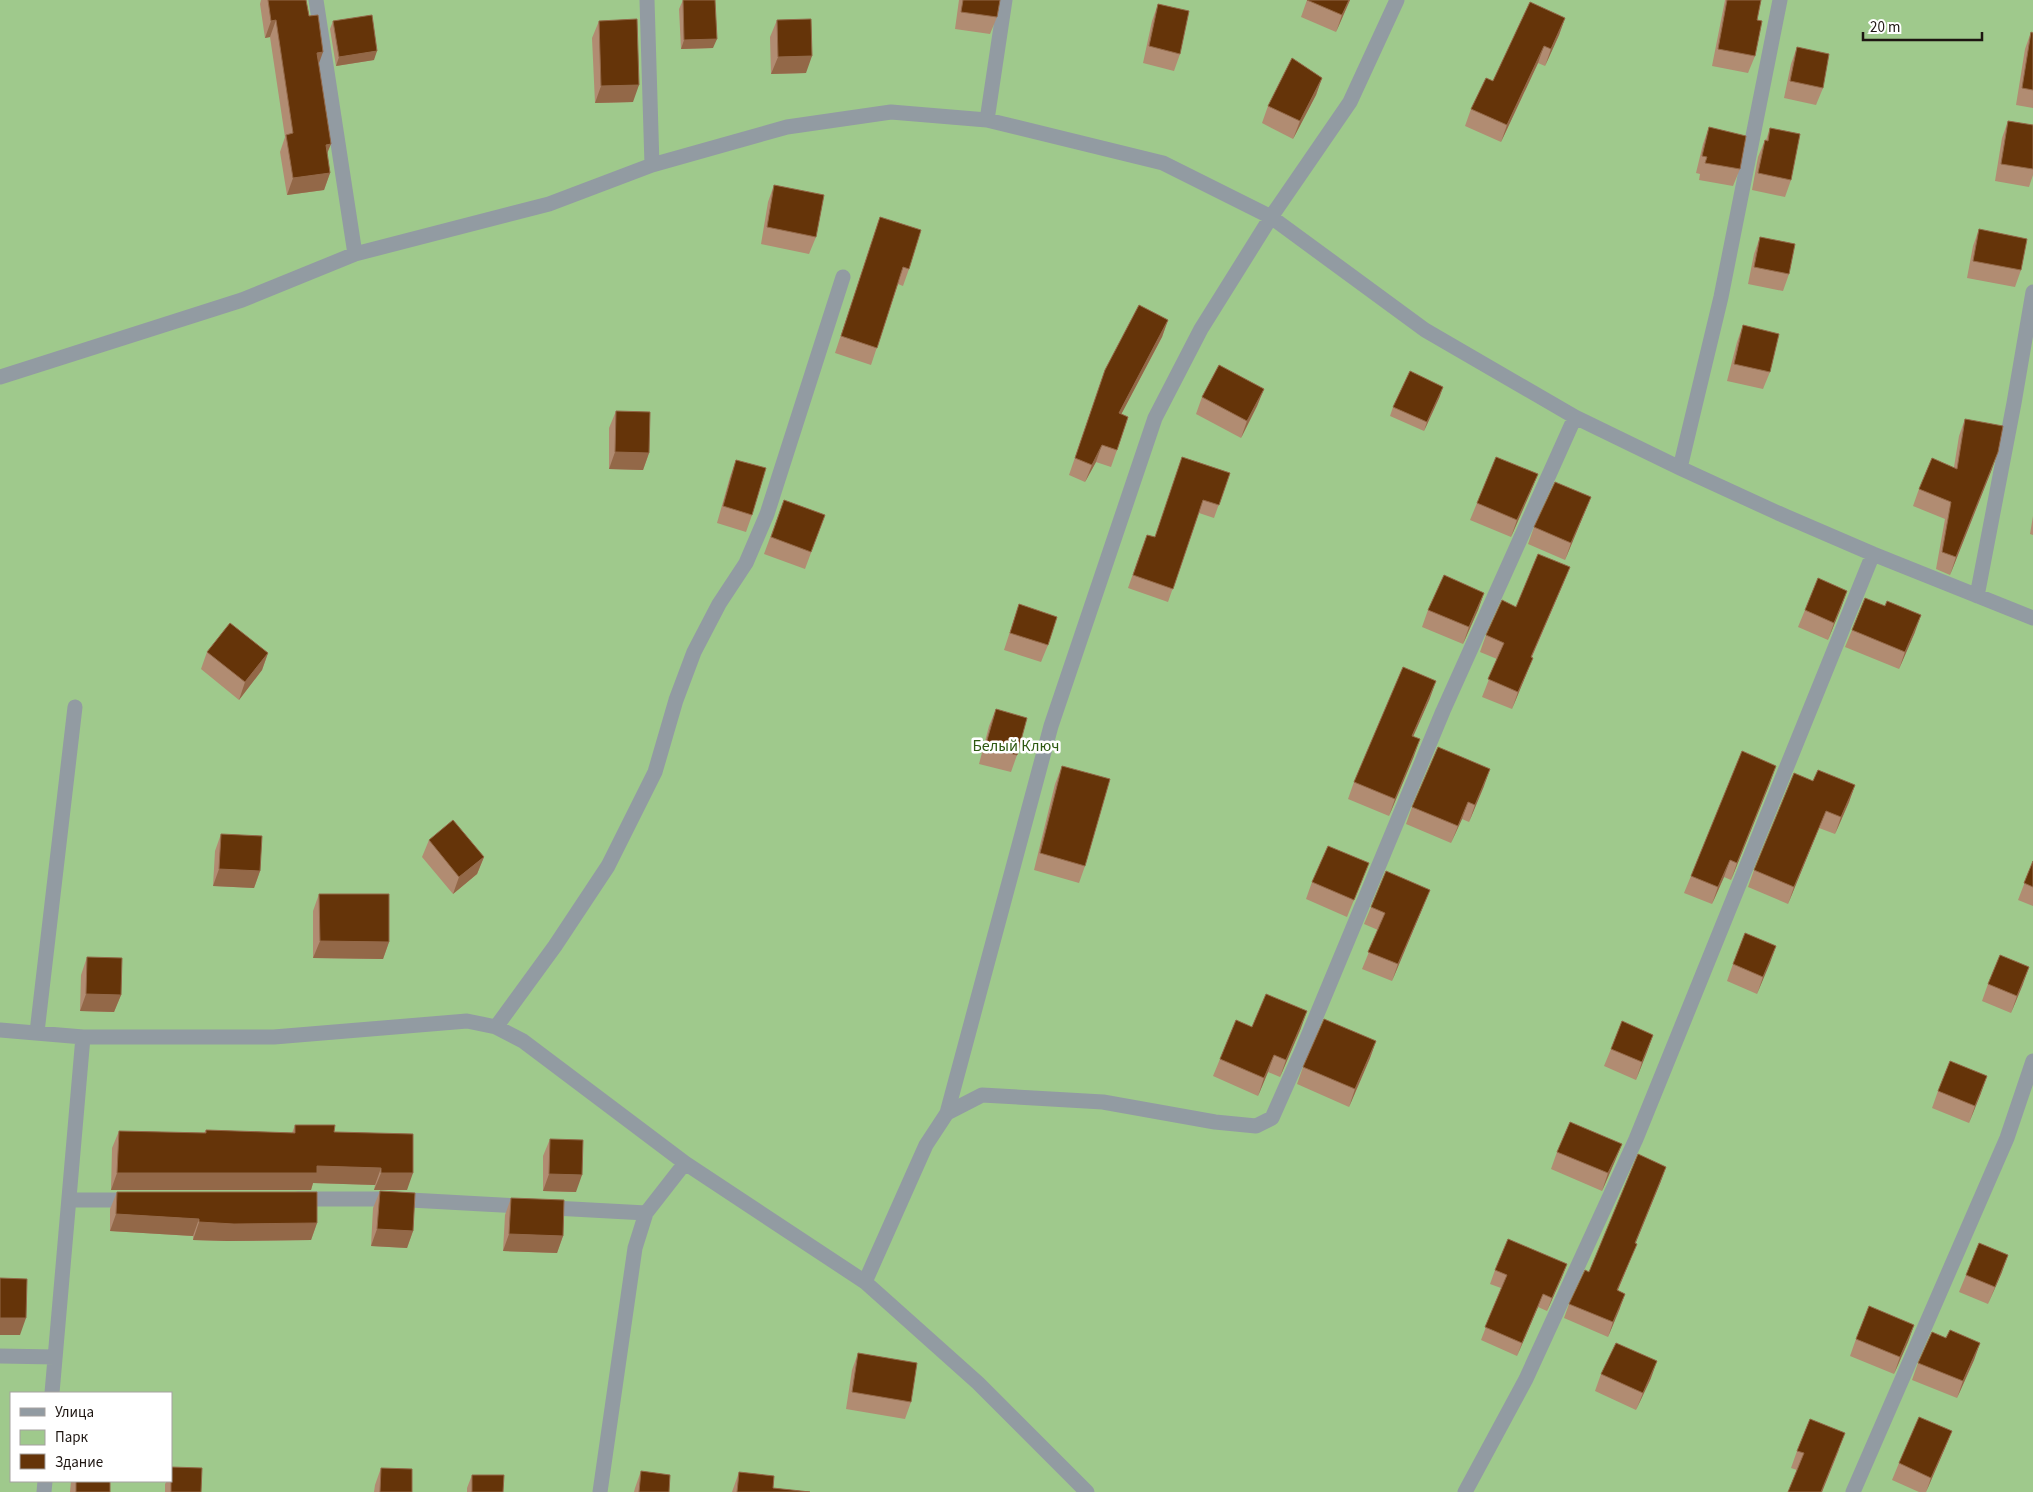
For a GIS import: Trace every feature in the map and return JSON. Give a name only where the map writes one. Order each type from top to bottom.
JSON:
[{"type":"lane","points":[[316,0],[355,254]]},
{"type":"lane","points":[[647,0],[652,165]]},
{"type":"lane","points":[[987,120],[1005,0]]},
{"type":"lane","points":[[865,1282],[926,1145],[947,1113],[1051,726],[1155,418],[1201,329],[1270,217],[1350,102],[1397,0]]},
{"type":"lane","points":[[1680,468],[1721,297],[1780,0]]},
{"type":"lane","points":[[0,377],[242,300],[355,254],[549,204],[652,165],[787,127],[891,112],[987,120],[1163,163],[1270,217],[1425,330],[1575,417],[1680,468],[1873,554],[2033,618]]},
{"type":"lane","points":[[496,1026],[555,946],[608,866],[656,772],[676,700],[694,652],[718,604],[746,563],[767,514],[843,277]]},
{"type":"lane","points":[[1977,596],[2033,292]]},
{"type":"lane","points":[[947,1113],[982,1095],[1103,1102],[1215,1122],[1256,1126],[1272,1118],[1443,711],[1575,417]]},
{"type":"lane","points":[[1465,1492],[1526,1379],[1636,1139],[1873,554]]},
{"type":"lane","points":[[37,1032],[75,707]]},
{"type":"lane","points":[[0,1030],[83,1037],[274,1038],[467,1021],[496,1026],[523,1041],[685,1163],[865,1282],[978,1383],[1087,1492]]},
{"type":"lane","points":[[52,1392],[83,1037]]},
{"type":"lane","points":[[1853,1492],[2006,1138],[2033,1062]]},
{"type":"lane","points":[[600,1492],[635,1248],[646,1213],[685,1163]]},
{"type":"lane","points":[[284,1199],[392,1199],[646,1213]]},
{"type":"lane","points":[[69,1200],[147,1200]]},
{"type":"lane","points":[[0,1356],[55,1357]]},
{"type":"green space","name":"Белый Ключ","points":[[0,0],[2033,0],[2033,1492],[0,1492]]},
{"type":"building","points":[[268,0],[306,0],[309,16],[318,15],[323,52],[317,53],[331,144],[326,145],[330,173],[293,178],[286,135],[293,133],[276,20],[271,21]]},
{"type":"building","points":[[683,0],[715,0],[717,39],[684,40]]},
{"type":"building","points":[[963,0],[1000,0],[997,17],[961,12]]},
{"type":"building","points":[[1307,0],[1349,0],[1342,15]]},
{"type":"building","points":[[1727,0],[1761,0],[1757,20],[1762,21],[1755,56],[1718,49]]},
{"type":"building","points":[[1530,2],[1565,18],[1551,49],[1544,46],[1507,125],[1471,109],[1486,78],[1493,81]]},
{"type":"building","points":[[1158,4],[1189,11],[1180,54],[1149,46]]},
{"type":"building","points":[[372,15],[377,51],[339,57],[333,21]]},
{"type":"building","points":[[637,19],[639,85],[601,86],[599,21]]},
{"type":"building","points":[[811,19],[812,56],[778,57],[777,20]]},
{"type":"building","points":[[2031,32],[2033,33],[2033,90],[2022,88]]},
{"type":"building","points":[[1797,47],[1829,54],[1823,88],[1790,81]]},
{"type":"building","points":[[1292,58],[1322,78],[1300,121],[1268,106]]},
{"type":"building","points":[[2008,121],[2033,125],[2033,169],[2001,164]]},
{"type":"building","points":[[1709,127],[1746,136],[1740,169],[1705,163],[1707,157],[1702,156]]},
{"type":"building","points":[[1770,128],[1800,134],[1791,180],[1758,173],[1765,140],[1768,141]]},
{"type":"building","points":[[774,185],[824,195],[816,237],[767,227]]},
{"type":"building","points":[[880,217],[921,230],[909,269],[903,267],[877,348],[841,336]]},
{"type":"building","points":[[1979,229],[2027,239],[2021,270],[1973,261]]},
{"type":"building","points":[[1760,237],[1795,244],[1789,274],[1754,267]]},
{"type":"building","points":[[1139,305],[1168,320],[1119,413],[1128,417],[1117,450],[1102,445],[1092,465],[1075,458],[1105,370]]},
{"type":"building","points":[[1743,325],[1779,334],[1770,372],[1734,364]]},
{"type":"building","points":[[1219,365],[1264,389],[1247,421],[1202,397]]},
{"type":"building","points":[[1410,371],[1443,387],[1427,422],[1393,407]]},
{"type":"building","points":[[616,411],[650,412],[649,453],[615,452]]},
{"type":"building","points":[[1965,419],[2003,426],[1998,452],[1956,557],[1942,552],[1951,502],[1919,489],[1932,458],[1957,469]]},
{"type":"building","points":[[1182,457],[1230,473],[1219,505],[1203,500],[1173,589],[1133,575],[1147,535],[1155,537]]},
{"type":"building","points":[[1496,457],[1538,474],[1517,520],[1477,503]]},
{"type":"building","points":[[736,460],[766,468],[752,515],[723,506]]},
{"type":"building","points":[[1555,482],[1591,497],[1571,543],[1534,527]]},
{"type":"building","points":[[784,500],[825,515],[811,552],[771,537]]},
{"type":"building","points":[[1538,554],[1570,567],[1518,692],[1488,679],[1504,643],[1486,635],[1502,600],[1516,607]]},
{"type":"building","points":[[1444,575],[1484,593],[1469,627],[1428,610]]},
{"type":"building","points":[[1818,578],[1847,591],[1834,623],[1805,610]]},
{"type":"building","points":[[1865,598],[1885,606],[1887,601],[1921,615],[1905,652],[1852,630]]},
{"type":"building","points":[[1019,604],[1057,617],[1048,645],[1010,633]]},
{"type":"building","points":[[230,623],[268,653],[245,682],[207,652]]},
{"type":"building","points":[[1403,667],[1436,681],[1412,736],[1420,739],[1395,799],[1354,782]]},
{"type":"building","points":[[996,709],[1027,718],[1017,755],[985,747]]},
{"type":"building","points":[[1438,747],[1490,769],[1475,805],[1468,802],[1458,826],[1412,807]]},
{"type":"building","points":[[1742,751],[1776,766],[1737,863],[1730,860],[1718,887],[1691,876]]},
{"type":"building","points":[[1062,766],[1110,779],[1085,866],[1040,853]]},
{"type":"building","points":[[1818,770],[1855,785],[1841,817],[1826,811],[1794,887],[1754,870],[1794,773],[1813,781]]},
{"type":"building","points":[[453,820],[484,857],[459,877],[429,840]]},
{"type":"building","points":[[221,834],[262,836],[260,871],[219,869]]},
{"type":"building","points":[[1328,846],[1369,863],[1354,900],[1312,882]]},
{"type":"building","points":[[2033,861],[2033,887],[2024,883]]},
{"type":"building","points":[[1386,871],[1430,890],[1398,964],[1368,952],[1385,913],[1371,907]]},
{"type":"building","points":[[319,894],[389,894],[389,942],[320,941]]},
{"type":"building","points":[[1745,933],[1776,946],[1763,977],[1733,964]]},
{"type":"building","points":[[2000,955],[2029,967],[2017,996],[1988,984]]},
{"type":"building","points":[[87,957],[122,958],[121,995],[86,994]]},
{"type":"building","points":[[1266,994],[1307,1011],[1286,1060],[1274,1055],[1264,1078],[1220,1059],[1236,1020],[1252,1027]]},
{"type":"building","points":[[1324,1019],[1376,1041],[1355,1089],[1303,1067]]},
{"type":"building","points":[[1622,1021],[1653,1035],[1642,1062],[1611,1049]]},
{"type":"building","points":[[1950,1061],[1987,1076],[1975,1106],[1938,1091]]},
{"type":"building","points":[[1570,1122],[1622,1144],[1608,1173],[1557,1152]]},
{"type":"building","points":[[295,1125],[335,1125],[334,1132],[413,1134],[413,1173],[381,1173],[381,1168],[317,1166],[317,1173],[117,1173],[119,1131],[206,1133],[206,1130],[295,1133]]},
{"type":"building","points":[[550,1139],[583,1140],[582,1175],[549,1174]]},
{"type":"building","points":[[1638,1154],[1666,1167],[1635,1243],[1637,1244],[1617,1290],[1625,1294],[1613,1322],[1569,1304],[1585,1270],[1589,1272]]},
{"type":"building","points":[[380,1191],[415,1193],[413,1231],[377,1229]]},
{"type":"building","points":[[117,1192],[317,1192],[317,1223],[234,1224],[199,1222],[199,1219],[116,1214]]},
{"type":"building","points":[[511,1198],[564,1200],[563,1236],[509,1234]]},
{"type":"building","points":[[1508,1239],[1567,1264],[1552,1298],[1543,1294],[1522,1343],[1485,1327],[1507,1275],[1495,1270]]},
{"type":"building","points":[[1979,1243],[2008,1255],[1995,1287],[1966,1275]]},
{"type":"building","points":[[0,1278],[27,1279],[26,1318],[0,1318]]},
{"type":"building","points":[[1869,1306],[1914,1325],[1900,1357],[1856,1339]]},
{"type":"building","points":[[1950,1330],[1980,1343],[1963,1381],[1918,1363],[1932,1332],[1946,1338]]},
{"type":"building","points":[[1616,1343],[1657,1361],[1643,1393],[1601,1374]]},
{"type":"building","points":[[858,1353],[917,1363],[911,1402],[852,1392]]},
{"type":"building","points":[[1919,1417],[1952,1431],[1931,1478],[1899,1463]]},
{"type":"building","points":[[1810,1419],[1845,1433],[1821,1492],[1788,1492],[1804,1453],[1797,1451]]},
{"type":"building","points":[[172,1467],[202,1468],[201,1492],[171,1492]]},
{"type":"building","points":[[381,1468],[412,1469],[412,1492],[380,1492]]},
{"type":"building","points":[[641,1471],[670,1475],[669,1492],[639,1492]]},
{"type":"building","points":[[739,1472],[774,1476],[773,1488],[810,1492],[737,1492]]},
{"type":"building","points":[[472,1475],[504,1475],[503,1492],[472,1492]]},
{"type":"building","points":[[76,1482],[110,1482],[110,1492],[76,1492]]}]
